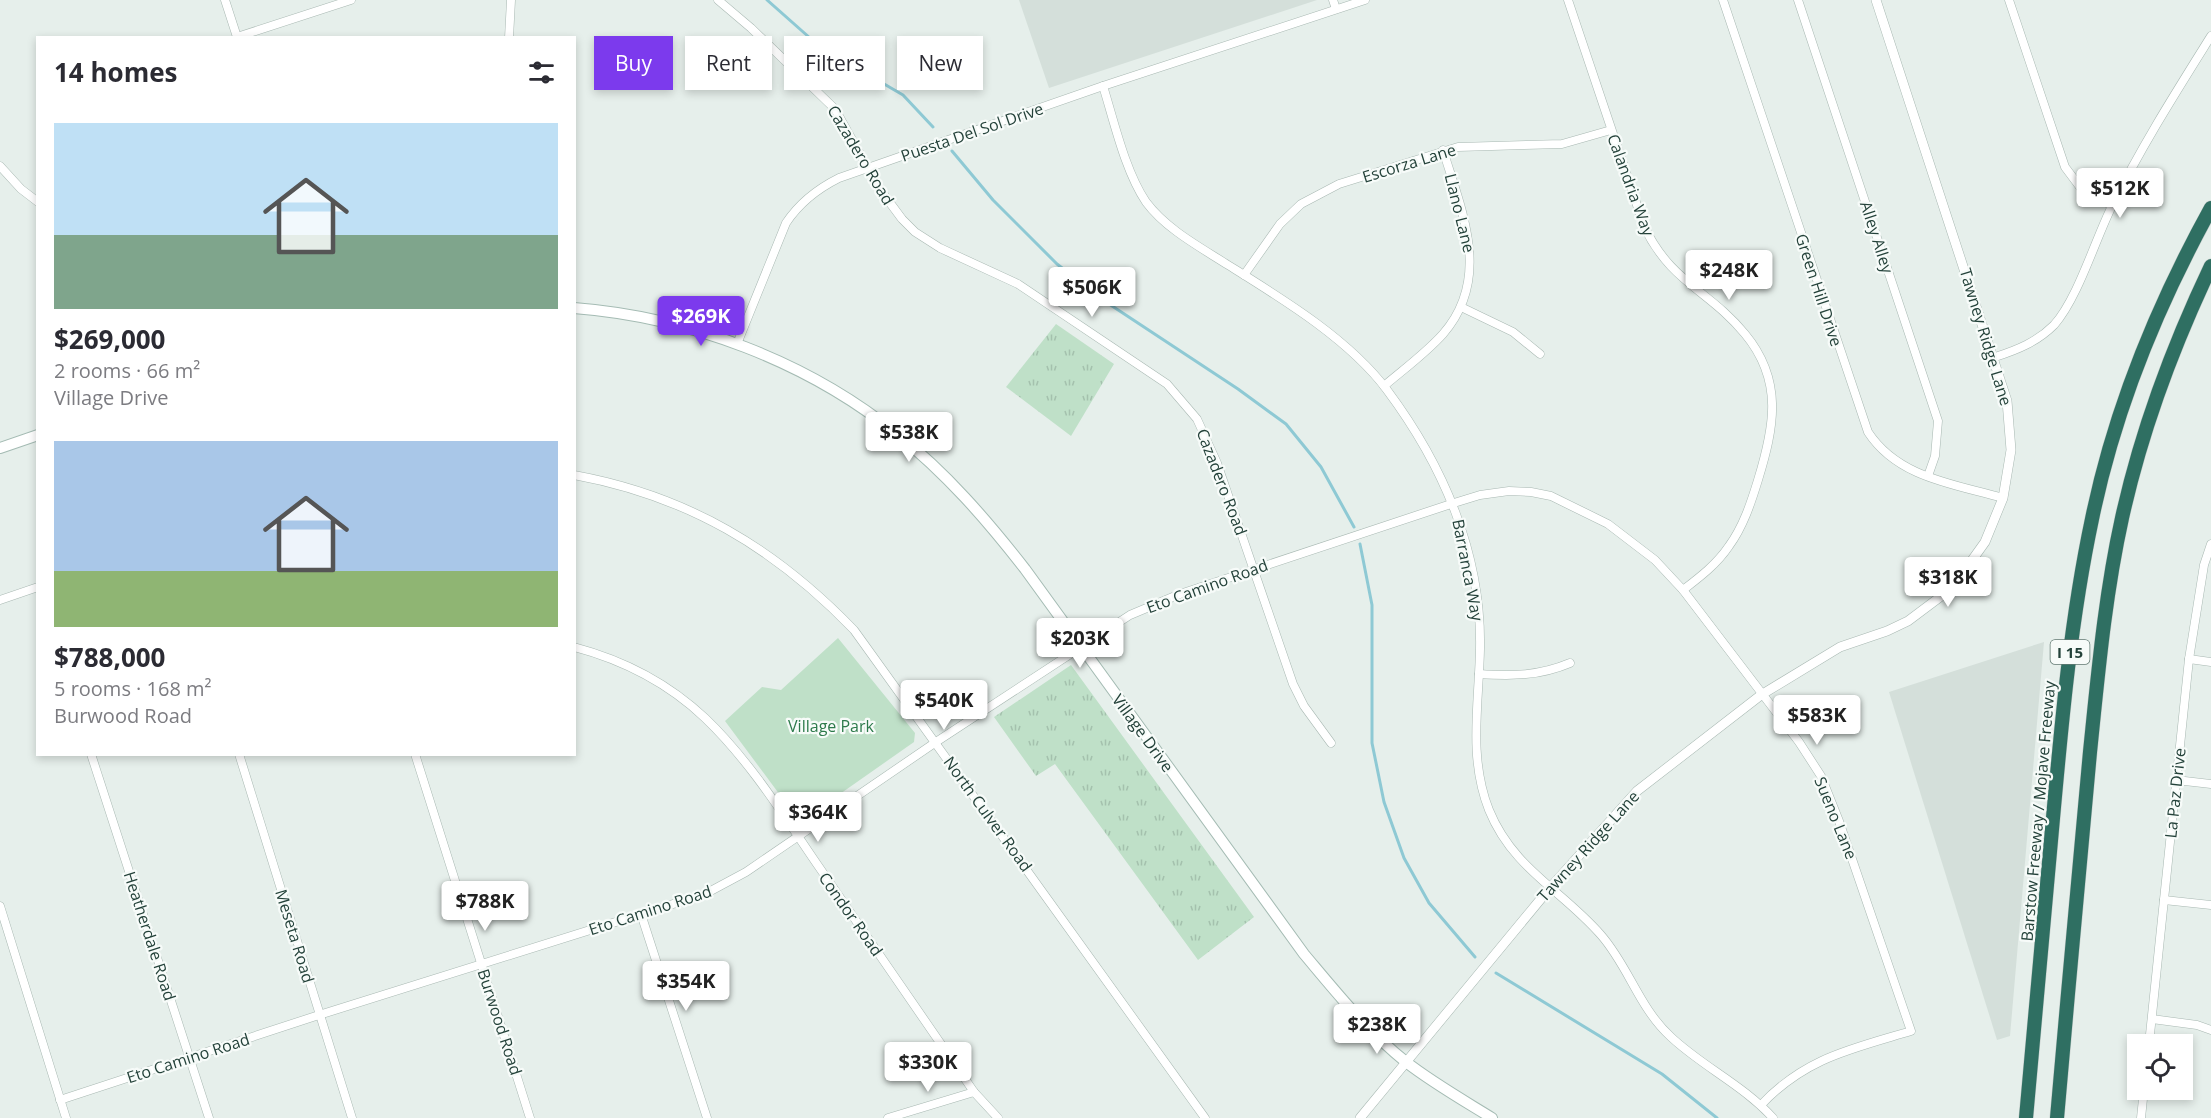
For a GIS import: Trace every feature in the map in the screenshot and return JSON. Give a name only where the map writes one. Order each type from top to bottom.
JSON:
[{"type":"highway","name":"Barstow Freeway / Mojave Freeway","points":[[2026,1118],[2064,696],[2076,603],[2092,517],[2139,365],[2170,290],[2211,208]]},
{"type":"highway","name":"I 15","points":[[2057,1118],[2080,855],[2108,591],[2122,517],[2141,446],[2186,318],[2211,266]]},
{"type":"main road","name":"Village Drive","points":[[576,308],[635,316],[700,331],[737,344],[799,372],[853,403],[896,433],[933,465],[989,523],[1304,954],[1368,1028],[1405,1061],[1492,1118]]},
{"type":"main road","points":[[0,448],[36,436]]},
{"type":"street","points":[[225,0],[237,36]]},
{"type":"street","points":[[240,36],[351,0]]},
{"type":"street","points":[[509,36],[511,0]]},
{"type":"street","name":"Cazadero Road","points":[[718,0],[823,95],[844,121],[868,168],[902,219],[927,241],[1018,284],[1154,374],[1177,395],[1197,419],[1210,444],[1293,684],[1304,706],[1331,743]]},
{"type":"street","points":[[1333,0],[1336,9]]},
{"type":"street","name":"Puesta Del Sol Drive","points":[[737,344],[779,238],[795,210],[822,187],[868,168],[1103,86],[1365,0]]},
{"type":"street","name":"Calandria Way","points":[[1568,0],[1611,130],[1653,246],[1677,275],[1745,334],[1763,363],[1773,403],[1774,417],[1766,457],[1738,533],[1708,570],[1683,590]]},
{"type":"street","name":"Green Hill Drive","points":[[1723,0],[1861,418],[1877,446],[1889,458],[1906,469],[2003,498]]},
{"type":"street","name":"Alley Alley","points":[[1798,0],[1938,421],[1935,456],[1928,476]]},
{"type":"street","name":"Tawney Ridge Lane","points":[[1360,1118],[1549,889],[1637,791],[1761,695],[1840,647],[1887,631],[1926,608],[1960,577],[1985,542],[2003,498],[2011,450],[2011,427],[2007,401],[1995,357],[1876,0]]},
{"type":"street","points":[[2009,0],[2064,167],[2080,187],[2112,206]]},
{"type":"street","points":[[1995,357],[2022,348],[2054,325],[2067,306],[2112,206],[2156,123],[2211,36]]},
{"type":"street","name":"Barranca Way","points":[[1103,86],[1119,139],[1148,204],[1186,238],[1311,321],[1384,386],[1422,441],[1454,503],[1475,591],[1480,628],[1475,745],[1483,792],[1506,841],[1531,873],[1603,937],[1644,1006],[1668,1035],[1761,1105],[1773,1118]]},
{"type":"street","name":"Escorza Lane","points":[[1244,275],[1280,224],[1301,204],[1339,184],[1443,150],[1470,145],[1562,144],[1611,130]]},
{"type":"street","name":"Llano Lane","points":[[1384,386],[1443,334],[1461,308],[1470,279],[1471,247],[1443,150]]},
{"type":"street","points":[[0,166],[21,189],[36,200]]},
{"type":"street","points":[[1461,308],[1513,332],[1540,354]]},
{"type":"street","name":"North Culver Road","points":[[576,475],[608,481],[674,503],[752,543],[789,568],[819,593],[854,630],[1205,1118]]},
{"type":"street","name":"Sueno Lane","points":[[1454,503],[1480,495],[1509,491],[1551,496],[1608,524],[1634,542],[1655,560],[1683,590],[1799,742],[1821,776],[1853,860],[1911,1031],[1815,1062],[1780,1085],[1761,1105]]},
{"type":"street","name":"Eto Camino Road","points":[[60,1100],[481,963],[641,914],[726,884],[1080,646],[1130,615],[1152,604],[1454,503]]},
{"type":"street","name":"La Paz Drive","points":[[2150,1034],[2189,659],[2204,565],[2211,544]]},
{"type":"street","points":[[0,600],[36,588]]},
{"type":"street","name":"Condor Road","points":[[576,648],[603,655],[642,672],[674,693],[706,719],[756,776],[974,1092],[998,1118]]},
{"type":"street","points":[[2189,659],[2211,662]]},
{"type":"street","points":[[1479,675],[1518,677],[1539,674],[1570,663]]},
{"type":"street","name":"Heatherdale Road","points":[[92,756],[209,1118]]},
{"type":"street","name":"Meseta Road","points":[[240,756],[351,1118]]},
{"type":"street","name":"Burwood Road","points":[[416,756],[530,1118]]},
{"type":"street","points":[[2176,780],[2211,784]]},
{"type":"street","points":[[2164,900],[2211,905]]},
{"type":"street","points":[[0,906],[66,1118]]},
{"type":"street","points":[[641,914],[707,1118]]},
{"type":"street","points":[[2152,1019],[2211,1029]]},
{"type":"street","points":[[888,1118],[974,1092]]},
{"type":"street","points":[[2141,1118],[2143,1100]]},
{"type":"shaded area","points":[[1019,0],[1317,0],[1049,88]]},
{"type":"shaded area","points":[[2044,642],[2010,1036],[1997,1040],[1889,692]]},
{"type":"green space","points":[[1056,324],[1114,364],[1071,436],[1006,387]]},
{"type":"green space","name":"Village Park","points":[[838,638],[915,733],[914,742],[800,822],[725,721],[762,687],[781,690]]},
{"type":"green space","points":[[1071,665],[1254,917],[1198,960],[1055,764],[1036,776],[994,717]]},
{"type":"waterway","points":[[767,0],[819,46],[903,95],[933,127]]},
{"type":"waterway","points":[[952,151],[993,200],[1057,264],[1100,298],[1238,389],[1286,424],[1321,467],[1354,527]]},
{"type":"waterway","points":[[1360,544],[1372,605],[1372,743],[1384,802],[1404,858],[1429,903],[1475,957]]},
{"type":"waterway","points":[[1496,973],[1662,1074],[1717,1118]]}]
